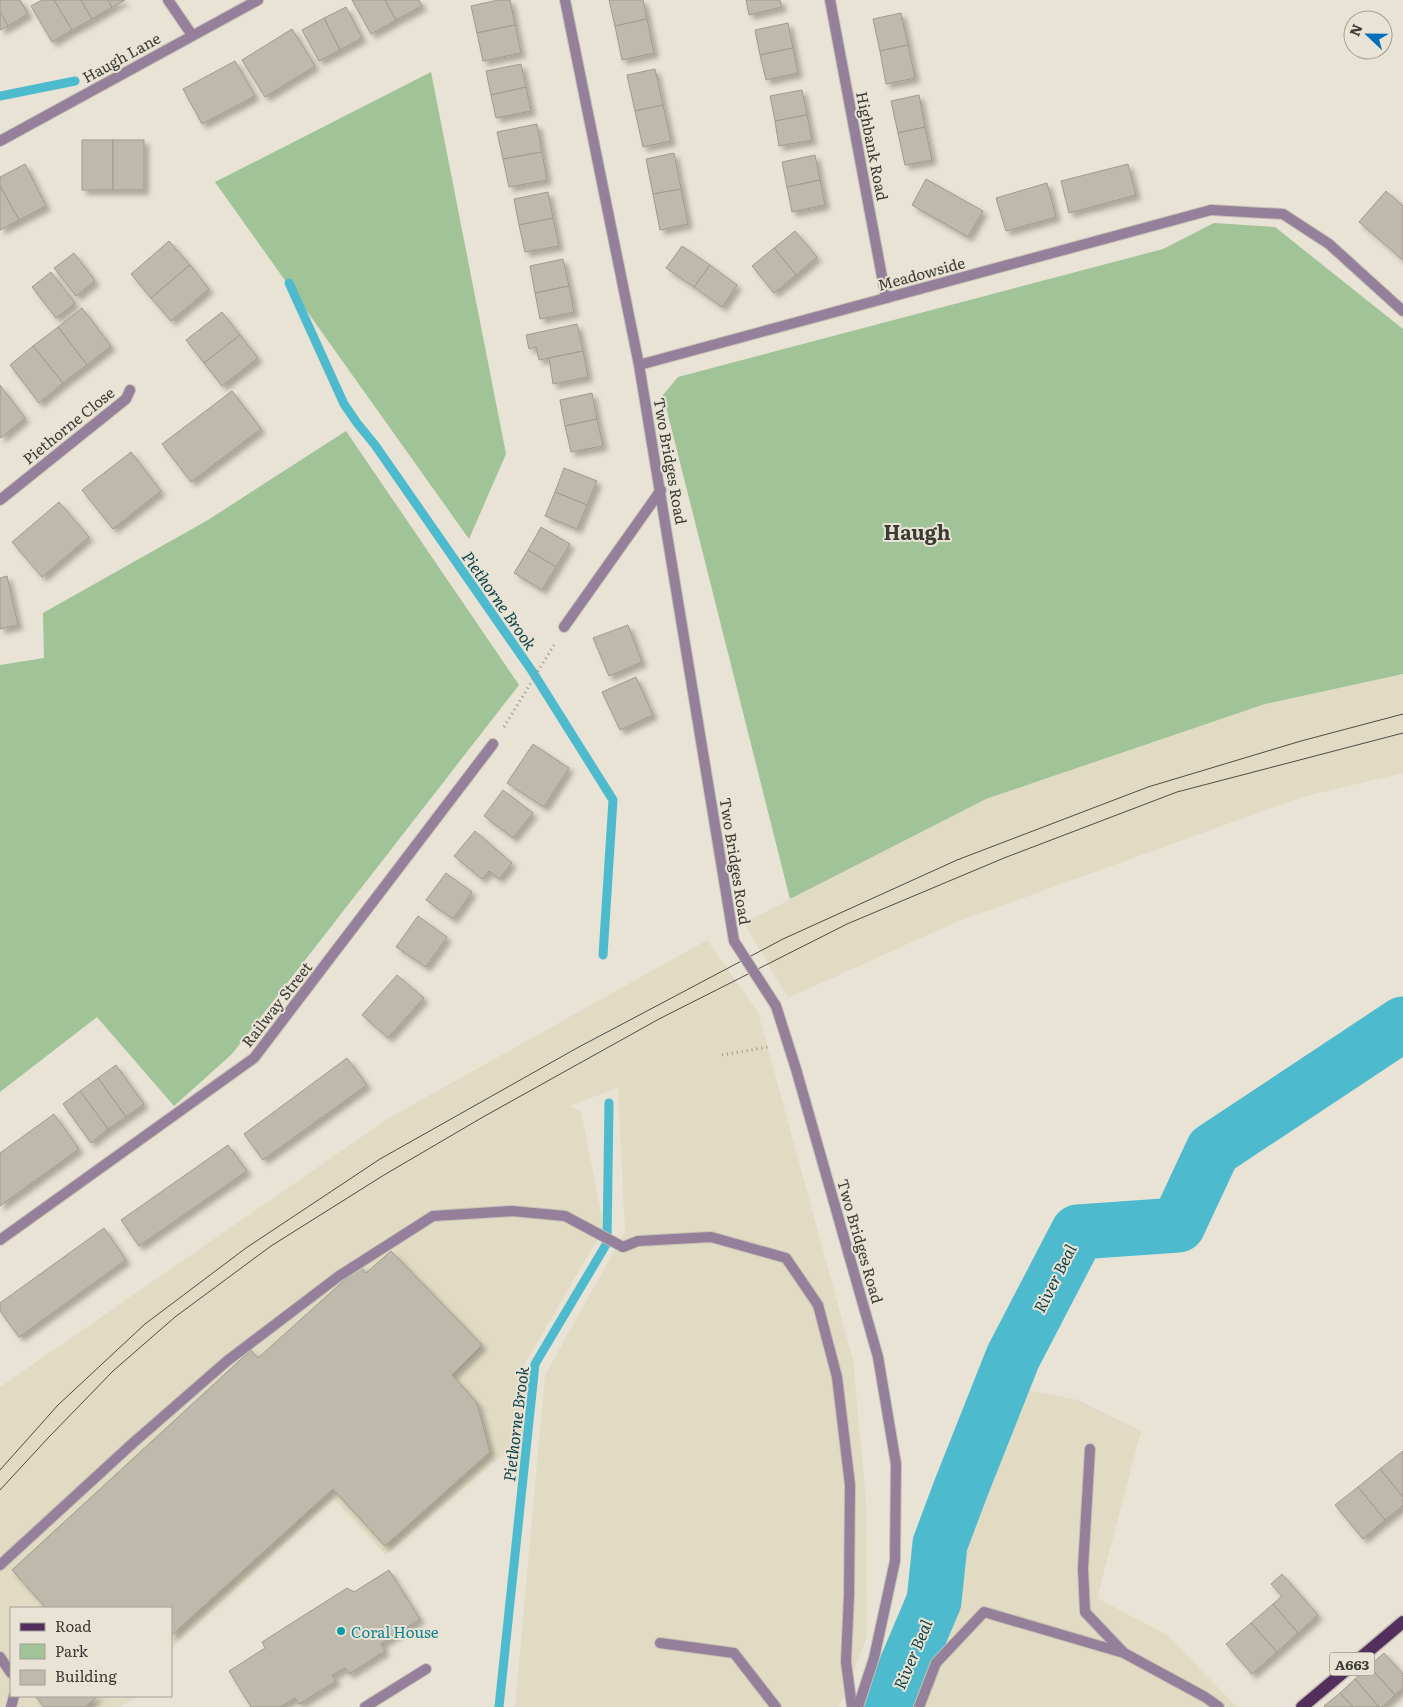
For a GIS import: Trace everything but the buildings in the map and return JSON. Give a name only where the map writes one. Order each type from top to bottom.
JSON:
[{"type":"main road","name":"A663","points":[[1302,1707],[1403,1622]]},
{"type":"street","points":[[168,0],[192,35]]},
{"type":"street","name":"Haugh Lane","points":[[0,140],[258,0]]},
{"type":"street","name":"Two Bridges Road","points":[[566,0],[639,365],[734,941],[776,1006],[796,1069],[878,1357],[896,1464],[894,1561],[874,1658],[858,1707]]},
{"type":"street","name":"Highbank Road","points":[[830,0],[886,298]]},
{"type":"street","name":"Meadowside","points":[[639,365],[1211,210],[1283,214],[1329,244],[1403,310]]},
{"type":"street","name":"Piethorne Close","points":[[0,500],[126,399],[130,390]]},
{"type":"street","points":[[564,627],[661,490]]},
{"type":"street","name":"Railway Street","points":[[0,1240],[254,1058],[493,744]]},
{"type":"street","points":[[0,1565],[133,1443],[227,1361],[339,1276],[433,1216],[512,1211],[565,1216],[623,1247],[638,1241],[711,1237],[786,1258],[818,1305],[837,1377],[850,1485],[846,1662],[852,1707]]},
{"type":"street","points":[[1090,1449],[1083,1568],[1086,1612],[1124,1653]]},
{"type":"street","points":[[919,1707],[936,1663],[984,1612],[1124,1653],[1205,1697],[1219,1707]]},
{"type":"street","points":[[660,1643],[734,1653],[776,1707]]},
{"type":"street","points":[[0,1657],[10,1672]]},
{"type":"street","points":[[365,1707],[426,1669]]},
{"type":"path","points":[[493,744],[546,658]]},
{"type":"path","points":[[722,1054],[770,1047]]},
{"type":"shaded area","points":[[1403,674],[1403,773],[1302,797],[954,923],[788,998],[744,923],[986,799],[1265,704]]},
{"type":"shaded area","points":[[707,940],[758,1012],[853,1360],[866,1500],[867,1637],[839,1707],[515,1707],[545,1375],[625,1232],[618,1088],[569,1106],[581,1111],[604,1228],[524,1365],[523,1437],[386,1555],[333,1499],[172,1648],[172,1607],[10,1607],[10,1697],[136,1697],[120,1707],[0,1707],[0,1387],[389,1118]]},
{"type":"shaded area","points":[[1012,1387],[1078,1400],[1141,1431],[1097,1598],[1167,1635],[1237,1707],[896,1707],[927,1645],[974,1469]]},
{"type":"green space","points":[[431,72],[506,454],[469,539],[215,182]]},
{"type":"green space","points":[[1214,223],[1275,227],[1403,329],[1403,674],[1265,704],[986,799],[790,899],[663,395],[678,377],[1163,249]]},
{"type":"green space","points":[[346,431],[519,685],[232,1054],[174,1106],[97,1017],[0,1092],[0,665],[44,658],[43,613],[208,520]]},
{"type":"waterway","name":"Piethorne Brook","points":[[0,96],[75,81]]},
{"type":"waterway","name":"Piethorne Brook","points":[[289,283],[344,404],[375,445],[532,671],[613,800],[603,955]]},
{"type":"waterway","name":"River Beal","points":[[889,1707],[934,1601],[940,1544],[1013,1357],[1078,1232],[1178,1225],[1213,1150],[1403,1024]]},
{"type":"waterway","name":"Piethorne Brook","points":[[499,1707],[535,1364],[607,1243],[609,1103]]},
{"type":"tram line","points":[[0,1470],[58,1405],[145,1324],[246,1248],[380,1159],[577,1048],[783,939],[957,860],[1148,787],[1301,741],[1403,714]]},
{"type":"tram line","points":[[0,1490],[113,1371],[175,1317],[271,1246],[384,1175],[483,1117],[659,1019],[847,924],[1004,858],[1177,792],[1403,733]]},
{"type":"place","name":"Coral House","points":[[341,1631]]},
{"type":"district","name":"Haugh","points":[[917,531]]}]
